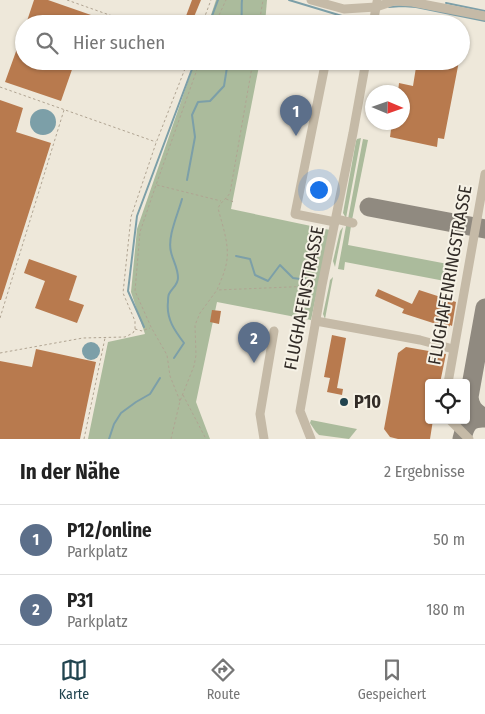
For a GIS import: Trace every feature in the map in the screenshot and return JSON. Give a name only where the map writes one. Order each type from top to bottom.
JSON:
[{"type":"street","points":[[311,0],[344,9],[394,1],[412,2],[485,16]]},
{"type":"street","points":[[324,70],[295,214],[353,223]]},
{"type":"street","name":"FLUGHAFENSTRASSE","points":[[311,439],[300,411],[311,377],[316,321],[322,285],[364,70]]},
{"type":"street","name":"FLUGHAFENRINGSTRASSE","points":[[449,379],[485,174]]},
{"type":"street","points":[[316,321],[420,340],[453,349]]},
{"type":"street","points":[[264,439],[260,414],[274,331]]},
{"type":"street","points":[[454,424],[469,439]]},
{"type":"path","points":[[67,0],[110,15]]},
{"type":"path","points":[[205,15],[211,0]]},
{"type":"path","points":[[219,15],[226,0]]},
{"type":"path","points":[[260,15],[262,0]]},
{"type":"path","points":[[0,353],[83,338],[125,337],[133,333],[135,321],[123,293],[131,217],[156,143],[184,70]]},
{"type":"path","points":[[180,401],[170,376],[167,356],[151,327],[135,290],[140,232],[197,70]]},
{"type":"path","points":[[171,439],[180,401],[194,366],[196,356],[195,325],[200,313],[217,290],[224,273],[227,246],[218,208],[230,193],[251,70]]},
{"type":"path","points":[[0,88],[156,143]]},
{"type":"path","points":[[0,318],[64,110]]},
{"type":"path","points":[[156,184],[222,201]]},
{"type":"path","points":[[226,199],[234,202]]},
{"type":"path","points":[[217,290],[322,285]]},
{"type":"path","points":[[135,329],[142,331],[151,327]]},
{"type":"path","points":[[84,439],[105,338]]},
{"type":"path","points":[[183,394],[206,439]]},
{"type":"green space","points":[[216,0],[267,0],[266,15],[211,15]]},
{"type":"green space","points":[[192,70],[258,70],[231,209],[330,230],[311,320],[217,302],[196,402],[210,439],[88,439],[108,342],[145,334],[131,292],[137,229]]},
{"type":"green space","points":[[361,138],[346,218],[343,213],[356,141]]},
{"type":"green space","points":[[363,139],[368,140],[352,220],[348,219]]},
{"type":"green space","points":[[346,226],[351,226],[348,245],[453,265],[450,282],[345,262],[344,270],[338,269]]},
{"type":"green space","points":[[343,227],[335,267],[333,261],[340,231]]},
{"type":"green space","points":[[333,277],[325,319],[323,314],[330,280]]},
{"type":"green space","points":[[311,420],[357,429],[349,439],[319,435],[310,423]]},
{"type":"water","points":[[43,109],[53,112],[56,122],[53,132],[43,135],[33,132],[30,122],[33,112]]},
{"type":"water","points":[[91,342],[99,347],[100,351],[95,359],[91,360],[83,355],[82,351],[87,343]]},
{"type":"building","points":[[34,0],[48,0],[91,15],[29,15]]},
{"type":"building","points":[[192,0],[201,0],[195,15],[186,15]]},
{"type":"building","points":[[15,54],[15,70],[72,70],[61,101],[5,82]]},
{"type":"building","points":[[416,70],[457,70],[444,139],[438,138],[437,147],[390,137],[391,130],[410,130],[410,85],[413,86]]},
{"type":"building","points":[[0,100],[23,108],[16,132],[51,143],[1,300],[0,300]]},
{"type":"building","points":[[29,259],[77,276],[69,300],[84,305],[77,323],[35,308],[45,281],[24,273]]},
{"type":"building","points":[[378,289],[412,304],[419,290],[456,302],[452,326],[450,325],[448,329],[402,313],[404,309],[375,296]]},
{"type":"building","points":[[212,310],[221,311],[219,324],[210,322]]},
{"type":"building","points":[[332,335],[346,338],[337,388],[343,389],[342,395],[327,392],[330,378],[324,377]]},
{"type":"building","points":[[406,347],[446,354],[441,379],[425,379],[425,424],[432,424],[430,439],[398,439],[390,437],[384,429],[398,353]]},
{"type":"building","points":[[36,349],[96,362],[80,439],[0,439],[0,361],[32,367]]},
{"type":"waterway","points":[[212,15],[218,0]]},
{"type":"waterway","points":[[242,0],[242,15]]},
{"type":"waterway","points":[[289,0],[339,15]]},
{"type":"waterway","points":[[446,3],[485,11]]},
{"type":"waterway","points":[[389,7],[416,7],[455,15]]},
{"type":"waterway","points":[[470,18],[485,21]]},
{"type":"waterway","points":[[144,327],[128,291],[137,216],[192,70]]},
{"type":"waterway","points":[[187,180],[195,137],[192,115],[198,102],[210,101],[224,86],[227,70]]},
{"type":"waterway","points":[[174,358],[184,343],[174,329],[168,314],[169,295],[178,280],[170,240],[182,199]]},
{"type":"waterway","points":[[236,256],[250,259],[255,275],[268,281],[280,265],[293,278],[307,280]]},
{"type":"waterway","points":[[109,439],[114,424],[121,413],[150,394],[160,378]]},
{"type":"taxiway","points":[[369,207],[485,229]]},
{"type":"taxiway","points":[[483,417],[473,409],[469,397],[485,308]]},
{"type":"taxiway","points":[[462,439],[466,426],[471,421],[485,418]]},
{"type":"place","name":"P12/online","points":[[296,136]]},
{"type":"place","name":"P31","points":[[254,363]]},
{"type":"place","name":"P10","points":[[344,402]]}]
